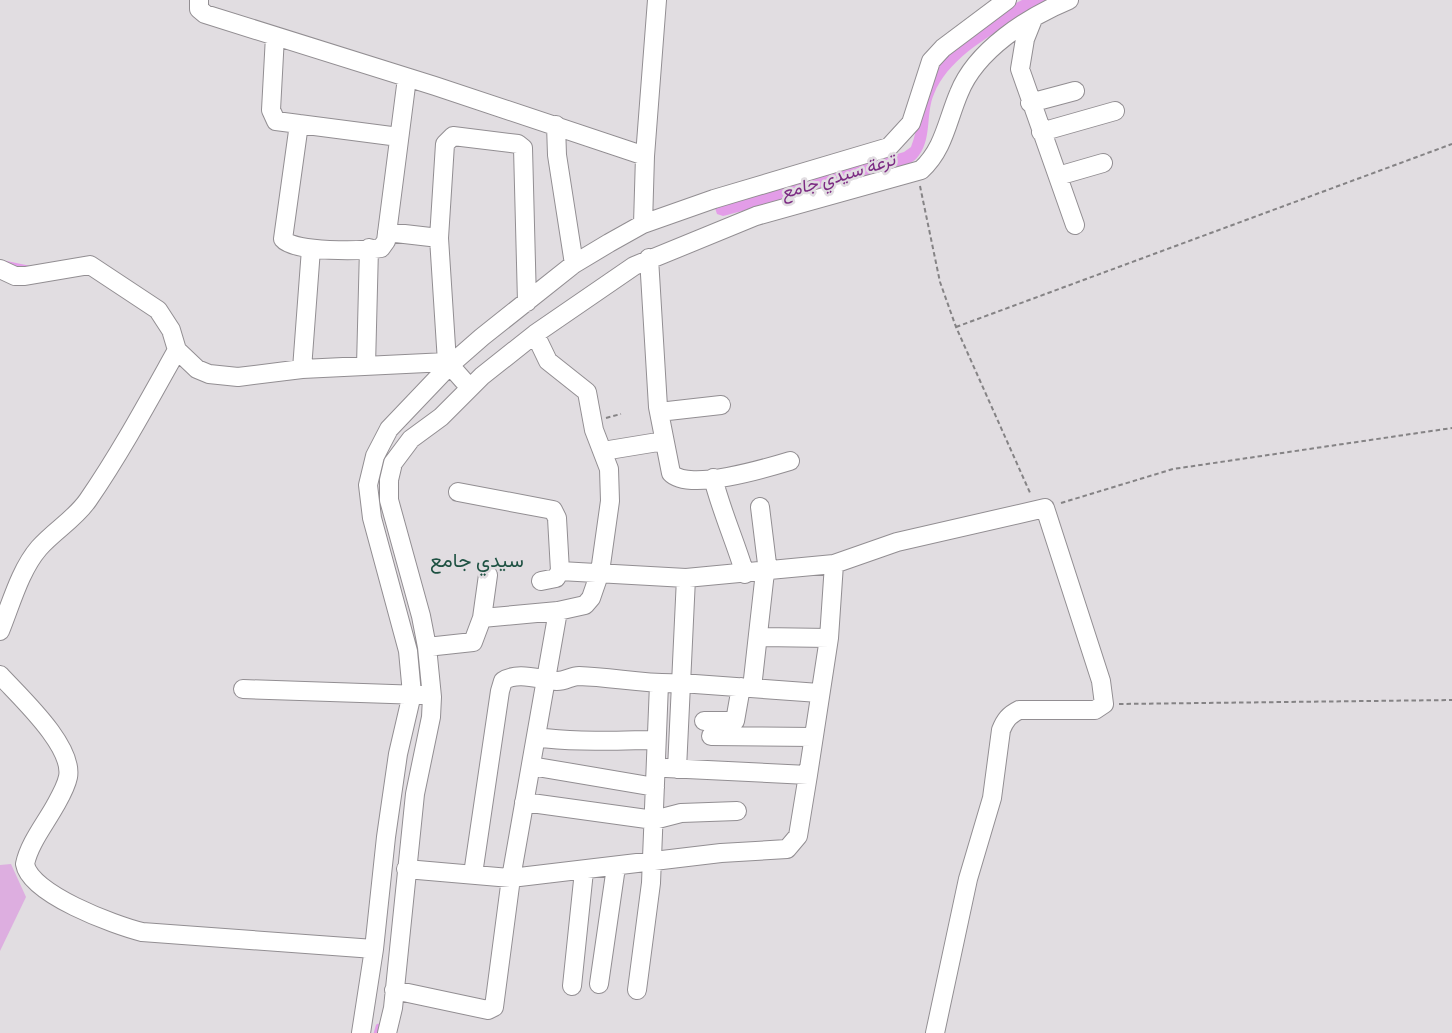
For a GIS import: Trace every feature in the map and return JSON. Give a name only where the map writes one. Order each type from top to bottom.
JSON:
[{"type":"street","points":[[199,0],[199,9],[205,14],[556,125],[645,156]]},
{"type":"street","points":[[643,224],[645,156],[657,0]]},
{"type":"street","points":[[361,1033],[374,949],[398,754],[412,694],[408,651],[372,518],[368,485],[375,456],[389,429],[449,363],[574,264],[643,224],[889,147],[911,123],[931,61],[943,48],[1007,0]]},
{"type":"street","points":[[387,1033],[394,990],[414,794],[431,717],[432,697],[427,647],[390,500],[389,480],[393,463],[411,439],[441,417],[470,388],[535,334],[605,284],[649,258],[756,216],[916,171],[931,161],[939,150],[960,90],[970,72],[992,50],[1033,19],[1070,0]]},
{"type":"street","points":[[1033,19],[1025,39],[1020,69],[1030,103],[1075,225]]},
{"type":"street","points":[[274,36],[271,110],[276,121],[399,137]]},
{"type":"street","points":[[299,124],[282,233],[287,244],[311,249],[381,248],[387,232],[407,78]]},
{"type":"street","points":[[1030,103],[1075,91]]},
{"type":"street","points":[[1041,132],[1115,111]]},
{"type":"street","points":[[556,125],[557,155],[574,264]]},
{"type":"street","points":[[470,388],[449,363],[439,238],[445,144],[453,136],[521,145],[527,302]]},
{"type":"street","points":[[1058,176],[1103,163]]},
{"type":"street","points":[[714,200],[722,229]]},
{"type":"street","points":[[387,232],[439,238]]},
{"type":"street","points":[[366,366],[369,248]]},
{"type":"street","points":[[303,369],[311,249]]},
{"type":"street","points":[[649,258],[659,412],[671,473],[684,480],[713,478],[757,472],[790,461]]},
{"type":"street","points":[[0,269],[15,276],[25,276],[90,265],[158,310],[171,330],[177,350],[197,369],[220,376],[238,377],[303,369],[449,363]]},
{"type":"street","points":[[483,618],[558,612],[585,604],[591,598],[600,572],[610,501],[609,469],[594,430],[587,392],[548,361],[535,334]]},
{"type":"street","points":[[0,631],[26,568],[38,549],[69,522],[86,503],[110,468],[177,350]]},
{"type":"street","points":[[659,412],[720,405]]},
{"type":"street","points":[[603,451],[664,441]]},
{"type":"street","points":[[713,478],[720,505],[726,514],[745,574]]},
{"type":"street","points":[[458,492],[553,510],[557,518],[560,571],[556,578],[541,581]]},
{"type":"street","points":[[760,507],[766,572],[758,637],[746,688],[735,721],[707,728],[813,737]]},
{"type":"street","points":[[560,571],[600,572],[624,577],[686,578],[834,564],[897,542],[1041,509],[1101,681],[1104,704],[1095,710],[1019,710],[1009,714],[1000,730],[986,827],[968,879],[935,1033]]},
{"type":"street","points":[[406,869],[511,878],[721,853],[787,849],[798,836],[808,776],[829,638],[834,564]]},
{"type":"street","points":[[427,647],[473,642],[483,618],[488,575]]},
{"type":"street","points":[[677,769],[686,578]]},
{"type":"street","points":[[394,990],[492,1010],[498,987],[511,878],[558,612]]},
{"type":"street","points":[[758,637],[829,638]]},
{"type":"street","points":[[0,675],[45,725],[63,751],[68,765],[68,776],[62,794],[25,864],[31,878],[43,888],[118,926],[142,932],[374,949]]},
{"type":"street","points":[[473,874],[503,681],[520,677],[564,681],[580,676],[659,684],[681,683],[819,693]]},
{"type":"street","points":[[637,990],[652,862],[659,684]]},
{"type":"street","points":[[243,688],[412,694],[432,697]]},
{"type":"street","points":[[536,737],[578,743],[612,739],[657,740]]},
{"type":"street","points":[[531,766],[655,786]]},
{"type":"street","points":[[655,767],[808,776]]},
{"type":"street","points":[[524,802],[654,820],[681,813],[737,811]]},
{"type":"street","points":[[599,984],[615,867]]},
{"type":"street","points":[[572,986],[584,871]]},
{"type":"path","points":[[956,327],[1452,144]]},
{"type":"path","points":[[916,171],[940,282],[956,327],[1041,509],[1173,469],[1452,428]]},
{"type":"path","points":[[1104,704],[1452,700]]},
{"type":"shaded area","points":[[11,864],[26,897],[0,951],[0,865]]},
{"type":"water","name":"ترعة سيدي جامع","points":[[1022,0],[1055,0],[986,38],[969,50],[942,78],[931,102],[925,144],[916,159],[857,182],[723,216],[717,214],[715,208],[904,152],[911,147],[914,139],[926,84],[941,59],[981,24]]},
{"type":"waterway","points":[[5,263],[29,268]]},
{"type":"waterway","points":[[376,1033],[378,1026]]},
{"type":"district","name":"سيدي جامع","points":[[477,560]]}]
